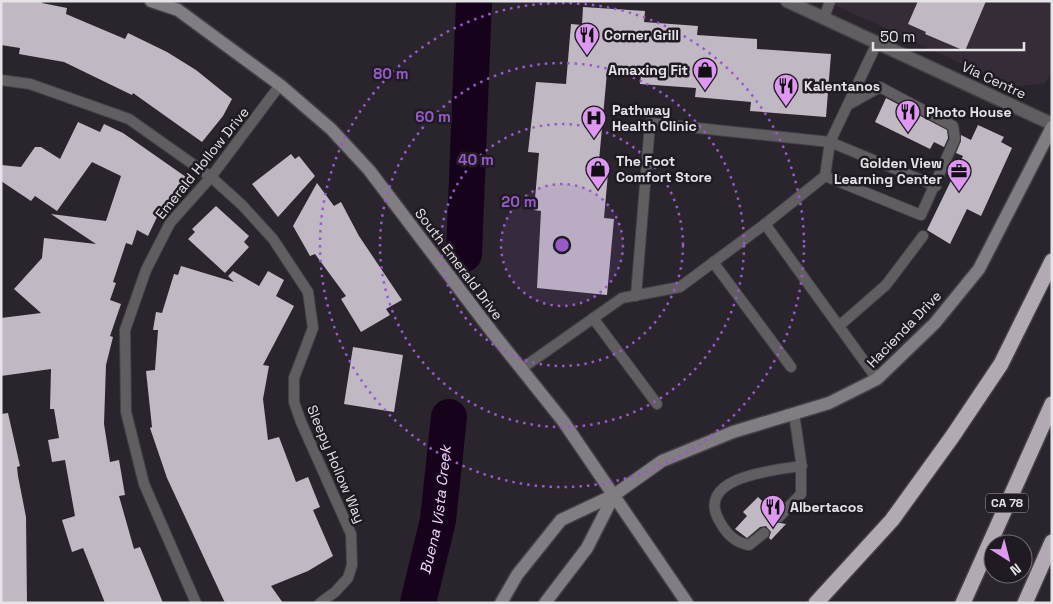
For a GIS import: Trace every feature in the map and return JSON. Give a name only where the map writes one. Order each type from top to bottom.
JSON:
[{"type":"highway","points":[[816,603],[892,520],[952,437],[1001,364],[1052,261]]},
{"type":"highway","name":"CA 78","points":[[963,603],[1052,404]]},
{"type":"highway","points":[[1025,603],[1052,542]]},
{"type":"main road","name":"South Emerald Drive","points":[[151,1],[178,10],[280,85],[331,129],[369,170],[563,421],[687,603]]},
{"type":"main road","name":"Hacienda Drive","points":[[501,603],[517,575],[561,520],[614,495],[662,461],[733,432],[829,403],[877,379],[935,323],[979,269],[1052,125]]},
{"type":"main road","name":"Hacienda Drive","points":[[545,603],[587,548],[614,495]]},
{"type":"street","name":"Via Centre","points":[[787,1],[1052,125]]},
{"type":"lane","points":[[824,18],[830,1]]},
{"type":"lane","points":[[521,369],[622,298],[680,287],[765,224],[825,176],[830,142],[877,42]]},
{"type":"lane","name":"Sleepy Hollow Way","points":[[1,80],[30,84],[129,119],[211,177],[242,205],[273,240],[308,292],[313,328],[294,378],[294,402],[301,422],[351,534],[352,558],[352,566],[348,578],[335,592],[320,603]]},
{"type":"lane","name":"Emerald Hollow Drive","points":[[196,603],[144,484],[126,412],[125,330],[146,270],[170,223],[211,177],[280,85]]},
{"type":"lane","points":[[825,176],[921,215],[936,186],[955,139],[953,126],[880,87],[848,105]]},
{"type":"lane","points":[[636,296],[650,123],[830,142],[936,186]]},
{"type":"lane","points":[[765,224],[877,379]]},
{"type":"lane","points":[[839,326],[886,285],[923,236]]},
{"type":"lane","points":[[713,262],[791,367]]},
{"type":"lane","points":[[593,318],[657,404]]},
{"type":"lane","points":[[779,517],[801,494],[802,466],[794,414]]},
{"type":"lane","points":[[764,534],[749,545],[734,539],[720,524],[715,513],[714,502],[718,492],[726,484],[764,472],[802,466]]},
{"type":"shaded area","points":[[826,1],[1052,1],[1052,71],[1045,83],[1012,87]]},
{"type":"building","points":[[1,1],[42,1],[42,3],[67,8],[66,14],[125,39],[128,33],[167,52],[196,70],[232,99],[223,116],[202,142],[133,93],[132,95],[64,62],[19,54],[20,48],[1,45]]},
{"type":"building","points":[[918,1],[986,1],[965,51],[925,34],[926,32],[908,24]]},
{"type":"building","points":[[583,7],[645,11],[644,22],[698,26],[697,35],[757,39],[757,49],[831,54],[826,117],[750,111],[751,102],[695,97],[696,88],[640,84],[641,74],[607,72],[599,161],[609,162],[604,218],[614,219],[607,295],[537,288],[541,211],[534,210],[539,153],[528,152],[536,82],[566,84],[571,24],[582,25]]},
{"type":"building","points":[[886,98],[947,130],[948,138],[944,147],[934,142],[930,149],[875,122]]},
{"type":"building","points":[[78,122],[100,132],[104,124],[123,133],[186,177],[157,217],[148,236],[137,230],[132,245],[126,243],[113,282],[116,283],[110,300],[121,304],[110,336],[113,337],[106,365],[104,424],[110,462],[119,460],[125,495],[119,496],[134,549],[140,547],[163,603],[105,603],[83,548],[72,552],[62,520],[75,516],[65,460],[52,462],[48,440],[59,438],[54,409],[50,409],[51,369],[1,376],[1,318],[41,313],[14,289],[42,258],[44,238],[96,244],[51,214],[106,221],[121,176],[92,162],[57,211],[35,196],[31,201],[1,181],[1,165],[21,167],[35,147],[41,147],[60,159]]},
{"type":"building","points":[[978,125],[1004,137],[1001,142],[1012,148],[981,216],[967,209],[950,244],[927,230],[963,156],[956,153],[961,141],[961,135],[971,140]]},
{"type":"building","points":[[291,154],[295,159],[299,156],[315,176],[278,217],[252,184]]},
{"type":"building","points":[[317,183],[334,206],[341,202],[359,236],[402,300],[386,309],[390,315],[361,332],[341,299],[346,296],[315,254],[310,256],[293,226]]},
{"type":"building","points":[[216,206],[249,236],[244,242],[249,247],[225,273],[188,239],[195,232],[192,229]]},
{"type":"building","points":[[181,266],[234,282],[228,276],[233,271],[259,286],[268,271],[284,280],[276,296],[294,306],[263,365],[269,366],[263,399],[268,440],[279,437],[296,482],[308,477],[320,507],[313,510],[333,556],[308,571],[271,586],[283,603],[225,603],[167,478],[150,428],[152,427],[146,371],[155,370],[158,330],[153,330],[156,312],[162,313],[174,274],[178,275]]},
{"type":"building","points":[[353,347],[403,355],[394,412],[344,404]]},
{"type":"building","points":[[8,413],[20,466],[17,467],[18,476],[26,517],[27,603],[1,603],[1,414]]},
{"type":"building","points":[[758,497],[774,512],[774,522],[786,524],[771,540],[769,538],[771,532],[766,526],[760,527],[747,538],[735,529],[747,516],[743,512]]},
{"type":"waterway","name":"Buena Vista Creek","points":[[464,254],[474,1]]},
{"type":"waterway","name":"Buena Vista Creek","points":[[418,603],[438,520],[449,417]]},
{"type":"place","name":"Corner Grill","points":[[587,56]]},
{"type":"place","name":"Amaxing Fit","points":[[705,91]]},
{"type":"place","name":"Kalentanos","points":[[786,107]]},
{"type":"place","name":"Photo House","points":[[908,133]]},
{"type":"place","name":"Pathway Health Clinic","points":[[594,139]]},
{"type":"place","name":"The Foot Comfort Store","points":[[598,190]]},
{"type":"place","name":"Golden View Learning Center","points":[[959,192]]},
{"type":"place","name":"Albertacos","points":[[773,528]]}]
